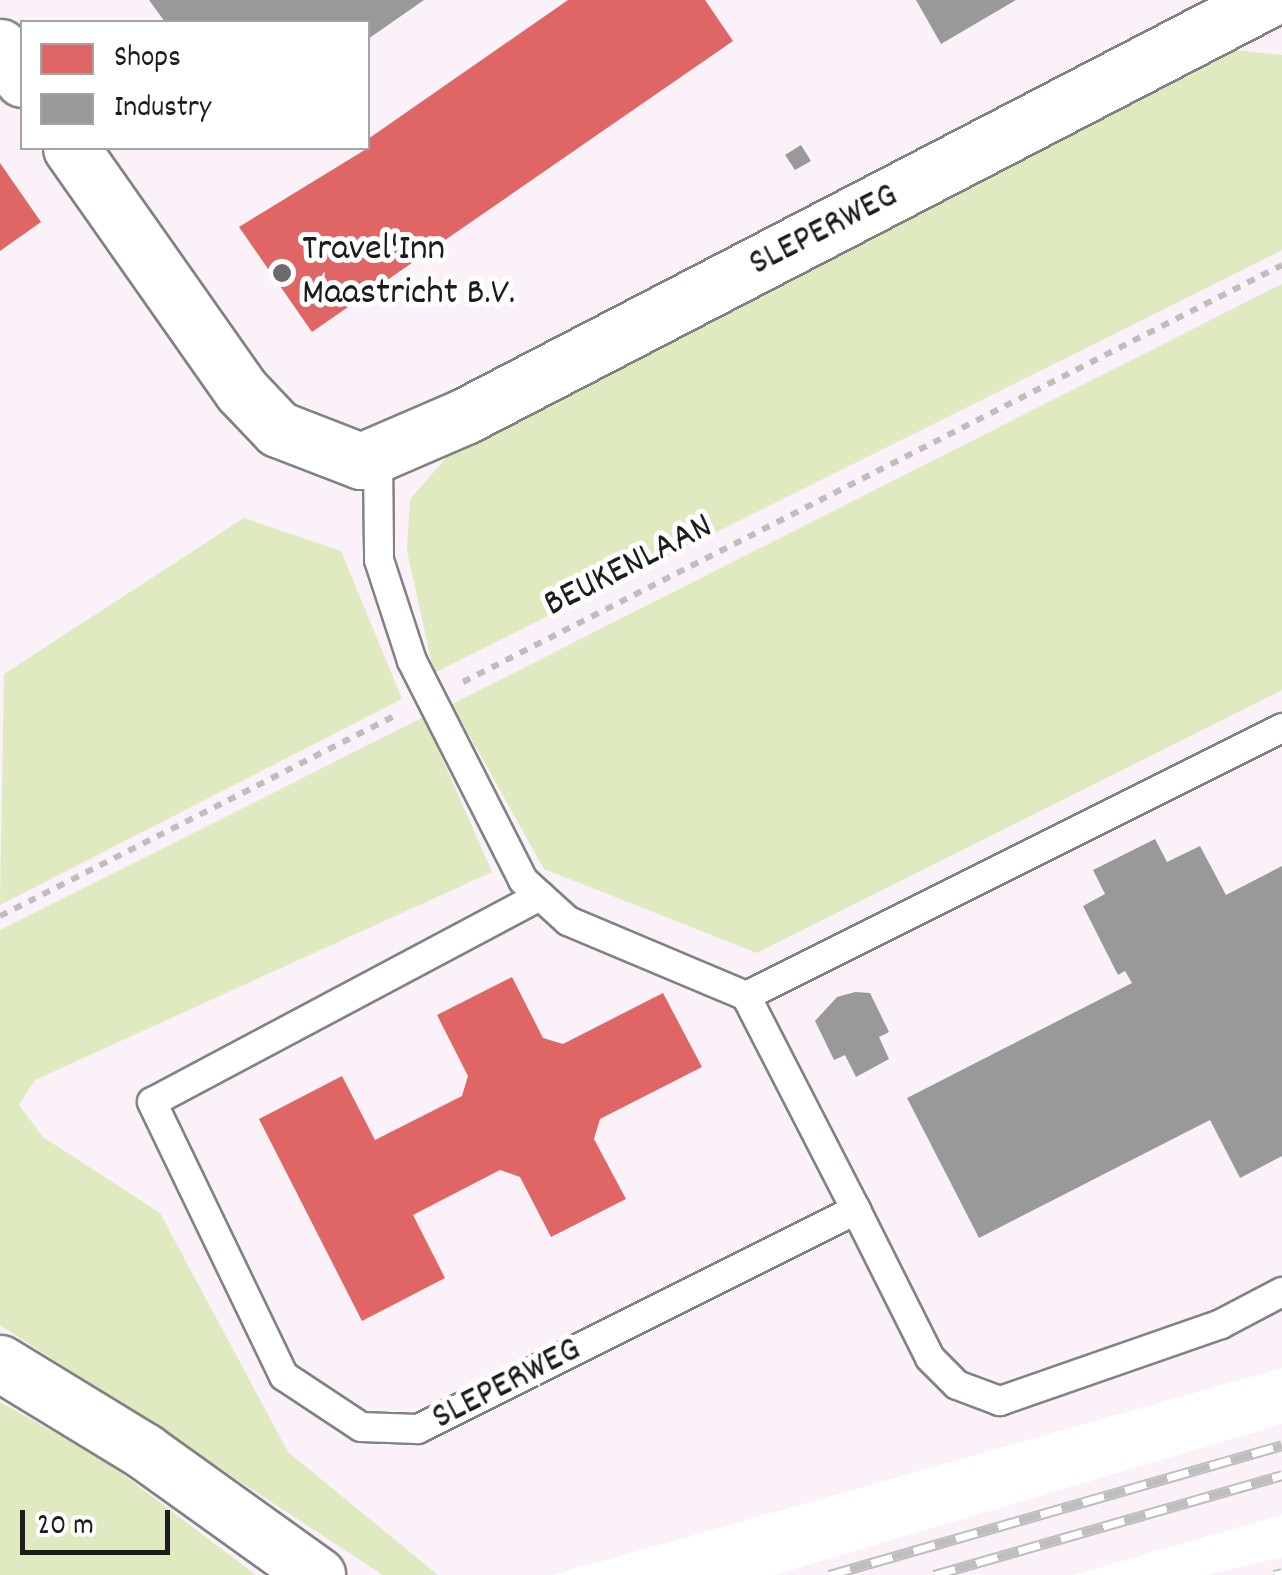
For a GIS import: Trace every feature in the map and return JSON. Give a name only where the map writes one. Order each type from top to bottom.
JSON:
[{"type":"street","name":"SLEPERWEG","points":[[378,458],[1267,0]]},
{"type":"street","points":[[0,46],[20,76]]},
{"type":"street","points":[[72,150],[241,390],[278,429],[320,451],[378,458]]},
{"type":"street","points":[[0,1363],[144,1451],[317,1575]]},
{"type":"lane","points":[[378,458],[380,560],[427,700],[532,888],[568,921],[746,996],[930,1358],[957,1385],[1000,1401],[1220,1324],[1282,1292]]},
{"type":"lane","points":[[746,996],[1282,728]]},
{"type":"lane","name":"SLEPERWEG","points":[[532,888],[152,1102],[284,1376],[361,1427],[418,1429],[856,1210]]},
{"type":"path","name":"BEUKENLAAN","points":[[0,916],[1282,265]]},
{"type":"shaded area","points":[[0,0],[1282,0],[1282,1368],[553,1575],[0,1575]]},
{"type":"shaded area","points":[[1282,1424],[1282,1515],[1074,1575],[774,1575]]},
{"type":"shaded area","points":[[1282,1557],[1282,1575],[1207,1575]]},
{"type":"green space","points":[[1235,50],[1282,55],[1282,250],[434,673],[407,551],[410,499],[446,458]]},
{"type":"green space","points":[[1282,284],[1282,690],[757,953],[544,869],[452,704]]},
{"type":"green space","points":[[244,518],[341,551],[402,699],[0,905],[4,674]]},
{"type":"green space","points":[[424,717],[492,872],[35,1080],[19,1105],[43,1137],[160,1213],[288,1452],[438,1575],[383,1575],[0,1325],[0,930]]},
{"type":"green space","points":[[0,1402],[104,1460],[256,1575],[0,1575]]},
{"type":"building: Shops","points":[[568,0],[705,0],[733,41],[312,332],[239,227],[370,150],[370,138]]},
{"type":"building: Shops","points":[[0,163],[41,222],[0,251]]},
{"type":"building: Shops","points":[[512,977],[543,1038],[563,1044],[663,993],[702,1067],[600,1119],[594,1139],[626,1199],[551,1237],[520,1177],[500,1170],[413,1215],[445,1278],[362,1321],[259,1119],[342,1076],[375,1140],[462,1096],[468,1076],[437,1015]]},
{"type":"building: Industry","points":[[149,0],[424,0],[370,38],[370,20],[164,20]]},
{"type":"building: Industry","points":[[916,0],[1016,0],[941,44]]},
{"type":"building: Industry","points":[[801,145],[811,161],[795,170],[785,155]]},
{"type":"building: Industry","points":[[1155,839],[1167,862],[1200,846],[1226,895],[1282,866],[1282,1156],[1240,1178],[1210,1120],[979,1238],[907,1098],[1132,983],[1125,971],[1118,975],[1083,906],[1105,894],[1093,870]]},
{"type":"building: Industry","points":[[870,993],[889,1032],[879,1037],[889,1059],[856,1077],[845,1055],[834,1060],[815,1021],[837,997]]},
{"type":"railway","points":[[829,1575],[1282,1445]]},
{"type":"railway","points":[[934,1575],[1282,1475]]},
{"type":"railway","points":[[1274,1575],[1282,1573]]},
{"type":"place","name":"Travel'Inn Maastricht B.V.","points":[[282,273]]}]
